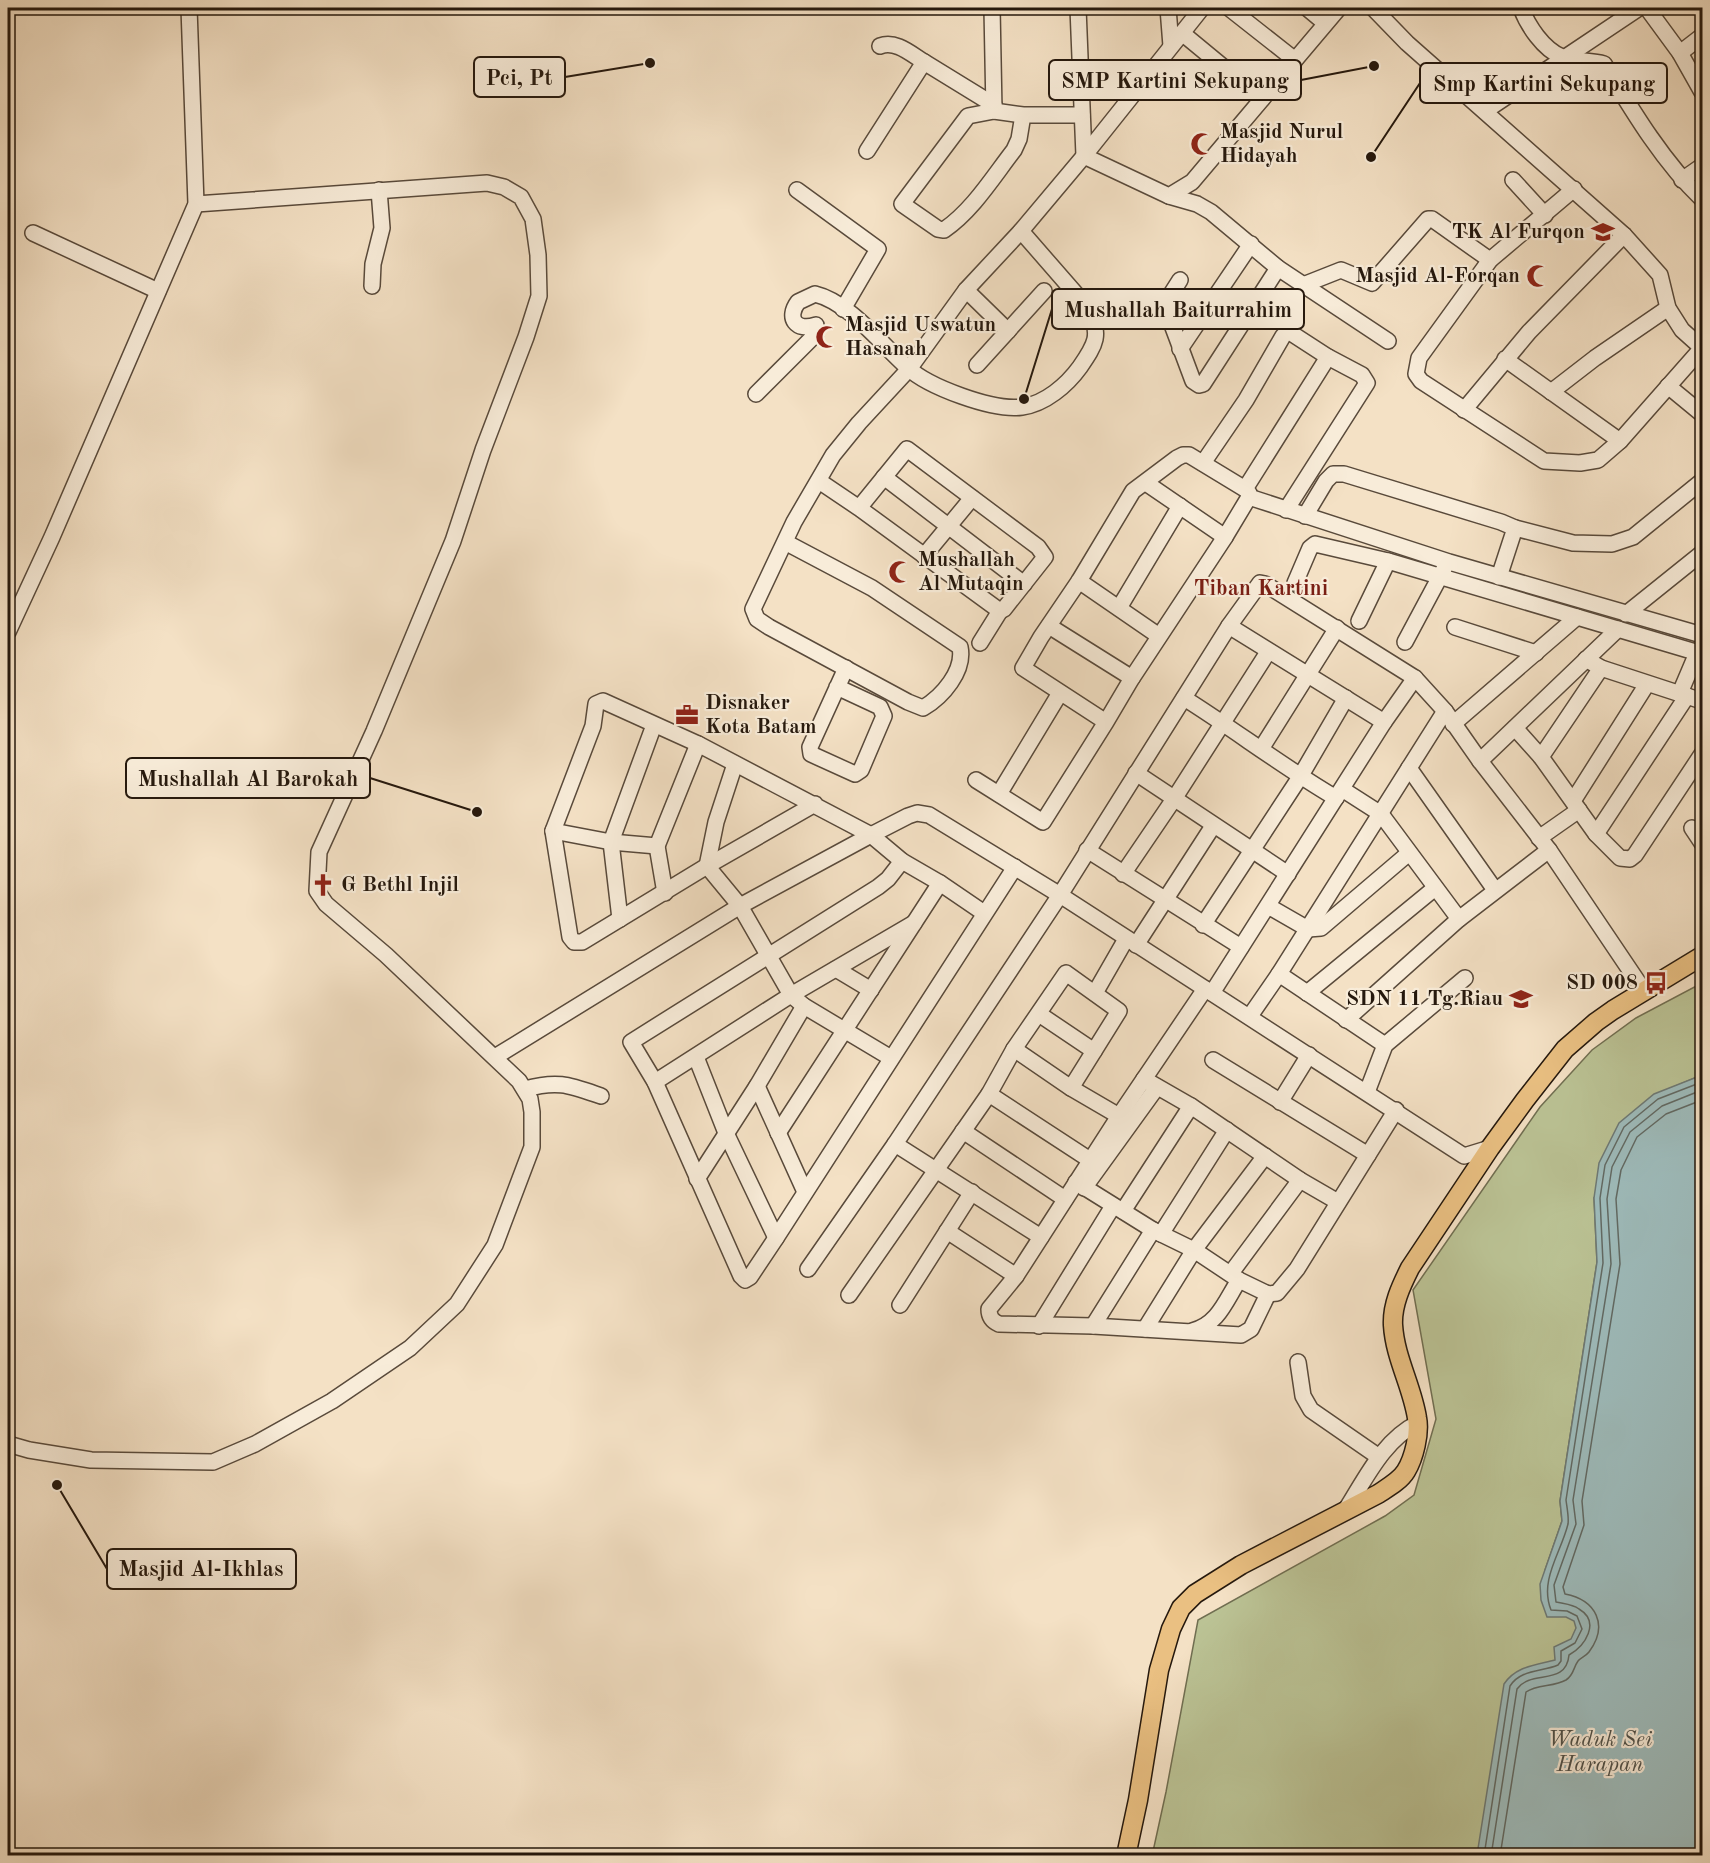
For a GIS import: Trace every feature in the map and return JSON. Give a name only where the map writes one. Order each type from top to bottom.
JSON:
[{"type":"main road","points":[[1126,1856],[1138,1800],[1159,1671],[1171,1629],[1182,1608],[1195,1594],[1241,1565],[1378,1494],[1405,1473],[1412,1456],[1418,1423],[1395,1341],[1393,1323],[1395,1305],[1410,1268],[1490,1148],[1565,1050],[1596,1022],[1702,956]]},
{"type":"street","points":[[8,632],[52,537],[196,204],[189,8]]},
{"type":"street","points":[[992,8],[994,108]]},
{"type":"street","points":[[1078,8],[1084,156]]},
{"type":"street","points":[[1168,8],[1171,46]]},
{"type":"street","points":[[785,542],[872,588],[960,647],[962,657],[955,676],[937,697],[922,708],[908,702],[757,619],[753,609],[794,522],[833,455],[909,369],[966,290],[1022,231],[1202,8]]},
{"type":"street","points":[[1228,8],[1295,60]]},
{"type":"street","points":[[1307,8],[1326,23]]},
{"type":"street","points":[[1169,196],[1192,182],[1339,8]]},
{"type":"street","points":[[1374,8],[1407,42],[1574,189],[1624,235],[1660,274],[1668,308],[1682,330],[1702,348],[1620,441],[1598,460],[1560,463],[1544,461],[1421,381],[1416,374],[1419,358],[1490,260],[1574,189]]},
{"type":"street","points":[[1521,8],[1525,18],[1544,44],[1563,58],[1604,64],[1682,180],[1702,199]]},
{"type":"street","points":[[1485,111],[1639,8]]},
{"type":"street","points":[[1647,8],[1680,53],[1702,92]]},
{"type":"street","points":[[1182,33],[1262,99]]},
{"type":"street","points":[[1680,53],[1702,36]]},
{"type":"street","points":[[880,46],[886,43],[894,44],[994,108],[1023,115],[1082,115]]},
{"type":"street","points":[[867,151],[924,62]]},
{"type":"street","points":[[994,108],[968,117],[902,204],[938,229],[944,230],[949,227],[968,209],[1014,150],[1019,139],[1023,115]]},
{"type":"street","points":[[1084,156],[1169,196],[1204,208],[1278,268],[1388,341]]},
{"type":"street","points":[[1682,180],[1702,166]]},
{"type":"street","points":[[1513,180],[1545,215]]},
{"type":"street","points":[[8,1444],[29,1450],[91,1460],[213,1462],[255,1444],[332,1401],[410,1348],[457,1304],[495,1245],[532,1147],[532,1112],[530,1099],[525,1089],[495,1057],[386,955],[326,904],[317,891],[319,852],[374,731],[453,541],[483,450],[526,337],[539,296],[538,255],[533,219],[521,196],[504,187],[487,183],[196,204]]},
{"type":"street","points":[[372,286],[373,264],[382,228],[379,190]]},
{"type":"street","points":[[797,190],[878,249],[843,309]]},
{"type":"street","points":[[1303,285],[1341,270],[1372,283],[1428,219],[1432,219],[1490,260]]},
{"type":"street","points":[[756,394],[816,334],[816,325],[803,327],[794,321],[792,314],[798,302],[815,294],[843,309],[876,336],[909,369],[941,389],[970,399],[1021,408],[1036,403],[1070,381],[1089,354],[1097,337],[1096,324],[1089,309],[1022,231]]},
{"type":"street","points":[[33,233],[158,291]]},
{"type":"street","points":[[1464,410],[1529,332],[1624,235]]},
{"type":"street","points":[[1180,349],[1251,244]]},
{"type":"street","points":[[1180,280],[1165,306],[1193,381],[1199,385],[1203,384],[1278,268]]},
{"type":"street","points":[[966,290],[1008,331]]},
{"type":"street","points":[[976,365],[1044,291]]},
{"type":"street","points":[[1551,392],[1595,358],[1668,308]]},
{"type":"street","points":[[1203,463],[1246,400],[1286,333],[1291,333],[1328,357],[1362,375],[1367,383],[1286,510]]},
{"type":"street","points":[[976,780],[1043,822],[1132,678],[1225,537],[1247,493],[1328,357]]},
{"type":"street","points":[[1505,359],[1620,441]]},
{"type":"street","points":[[1668,386],[1702,414]]},
{"type":"street","points":[[859,508],[907,449],[1043,552],[1045,557],[1000,611],[980,643]]},
{"type":"street","points":[[1106,723],[1023,668],[1133,491],[1183,455],[1189,455],[1203,463],[1247,493],[1286,510],[1449,562],[1702,635]]},
{"type":"street","points":[[1305,516],[1326,481],[1333,474],[1344,474],[1515,528],[1573,543],[1612,544],[1633,537],[1702,481]]},
{"type":"street","points":[[885,477],[1024,584]]},
{"type":"street","points":[[819,482],[859,508],[1000,611]]},
{"type":"street","points":[[1146,483],[1225,537]]},
{"type":"street","points":[[924,556],[972,498]]},
{"type":"street","points":[[1119,608],[1180,506]]},
{"type":"street","points":[[1499,577],[1515,528]]},
{"type":"street","points":[[1296,583],[1313,545],[1388,561],[1438,578],[1700,654],[1684,694],[1596,834]]},
{"type":"street","points":[[1626,614],[1702,553]]},
{"type":"street","points":[[1359,621],[1388,561]]},
{"type":"street","points":[[1405,642],[1438,578],[1449,562]]},
{"type":"street","points":[[1079,581],[1159,636]]},
{"type":"street","points":[[808,1269],[896,1144],[1060,895],[1229,626],[1260,583],[1337,628],[1415,678],[1449,718],[1544,844],[1644,991]]},
{"type":"street","points":[[1250,1016],[1308,929],[1409,768],[1449,718],[1536,653],[1576,617]]},
{"type":"street","points":[[1049,626],[1132,678]]},
{"type":"street","points":[[1229,626],[1384,722]]},
{"type":"street","points":[[1455,627],[1536,653]]},
{"type":"street","points":[[1261,749],[1337,628]]},
{"type":"street","points":[[1480,761],[1618,629]]},
{"type":"street","points":[[1123,874],[1224,723],[1268,651]]},
{"type":"street","points":[[1586,659],[1601,668],[1702,701]]},
{"type":"street","points":[[837,687],[880,707],[884,716],[861,770],[855,774],[809,751],[837,687],[846,668]]},
{"type":"street","points":[[1541,757],[1601,668]]},
{"type":"street","points":[[1268,1294],[1251,1329],[1241,1335],[1093,1326],[999,1324],[991,1319],[989,1309],[1016,1276],[1065,1199],[1080,1185],[1151,1083],[1209,991],[1268,906],[1384,722],[1415,678]]},
{"type":"street","points":[[1346,1020],[1459,919],[1495,890],[1544,844],[1576,806],[1647,684]]},
{"type":"street","points":[[999,794],[1060,693]]},
{"type":"street","points":[[1184,698],[1224,723],[1300,777],[1381,814],[1459,919]]},
{"type":"street","points":[[1203,925],[1250,850],[1300,777],[1346,698]]},
{"type":"street","points":[[815,804],[582,942],[574,942],[570,937],[553,831],[592,726],[596,704],[603,700],[698,744],[815,804],[871,835],[902,861],[984,913]]},
{"type":"street","points":[[620,919],[611,842],[654,725]]},
{"type":"street","points":[[1515,728],[1541,757],[1596,834],[1620,858],[1629,859],[1635,855],[1702,754]]},
{"type":"street","points":[[666,893],[657,846],[698,744]]},
{"type":"street","points":[[707,866],[716,822],[735,764]]},
{"type":"street","points":[[1409,768],[1495,890]]},
{"type":"street","points":[[1136,773],[1288,874]]},
{"type":"street","points":[[495,1057],[740,906],[871,835],[917,813],[929,815],[1060,895],[1464,1156]]},
{"type":"street","points":[[1095,993],[1164,900],[1213,826]]},
{"type":"street","points":[[1692,828],[1702,843]]},
{"type":"street","points":[[553,831],[611,842],[657,846]]},
{"type":"street","points":[[1087,850],[1241,947]]},
{"type":"street","points":[[1268,906],[1308,929],[1321,928],[1409,853]]},
{"type":"street","points":[[902,861],[888,879],[878,887],[631,1042],[655,1082],[741,1276],[745,1280],[750,1277],[776,1238],[1015,867]]},
{"type":"street","points":[[707,866],[740,906],[791,995],[804,1006],[846,1029],[891,1058]]},
{"type":"street","points":[[778,1133],[940,883]]},
{"type":"street","points":[[1307,993],[1435,888]]},
{"type":"street","points":[[655,1082],[791,995],[914,923]]},
{"type":"street","points":[[836,969],[871,990]]},
{"type":"street","points":[[849,1295],[989,1094],[1014,1049],[1066,973],[1119,1011],[1071,1088]]},
{"type":"street","points":[[1279,974],[1385,1046]]},
{"type":"street","points":[[1366,1092],[1385,1046],[1465,978]]},
{"type":"street","points":[[697,1179],[758,1086],[804,1006]]},
{"type":"street","points":[[1039,1014],[1094,1051]]},
{"type":"street","points":[[1014,1049],[1071,1088],[1119,1116]]},
{"type":"street","points":[[1280,1102],[1309,1054]]},
{"type":"street","points":[[696,1057],[726,1133],[776,1238]]},
{"type":"street","points":[[1213,1060],[1368,1155]]},
{"type":"street","points":[[1151,1083],[1191,1106],[1300,1180],[1338,1202]]},
{"type":"street","points":[[1080,1185],[1090,1160],[1119,1116],[1151,1083]]},
{"type":"street","points":[[525,1089],[544,1084],[563,1084],[601,1096]]},
{"type":"street","points":[[758,1086],[805,1192]]},
{"type":"street","points":[[989,1094],[1090,1160]]},
{"type":"street","points":[[1039,1326],[1118,1208],[1191,1106]]},
{"type":"street","points":[[1080,1185],[1235,1276],[1268,1294],[1277,1293],[1286,1283],[1396,1110]]},
{"type":"street","points":[[1093,1326],[1227,1130]]},
{"type":"street","points":[[963,1131],[1065,1199]]},
{"type":"street","points":[[896,1144],[1041,1237]]},
{"type":"street","points":[[1464,1156],[1490,1148]]},
{"type":"street","points":[[1145,1329],[1194,1250],[1265,1156]]},
{"type":"street","points":[[1464,1156],[1466,1183]]},
{"type":"street","points":[[1189,1332],[1198,1330],[1216,1318],[1235,1276],[1300,1180]]},
{"type":"street","points":[[900,1305],[972,1192]]},
{"type":"street","points":[[947,1232],[1016,1276]]},
{"type":"street","points":[[1298,1362],[1302,1389],[1311,1410],[1379,1456]]},
{"type":"street","points":[[1345,1511],[1379,1456],[1404,1431],[1418,1423]]},
{"type":"green space","points":[[1702,983],[1702,1075],[1654,1095],[1594,1198],[1597,1262],[1560,1501],[1562,1521],[1545,1570],[1603,1598],[1507,1855],[1152,1856],[1198,1620],[1385,1516],[1414,1495],[1436,1419],[1413,1290],[1540,1107],[1592,1050],[1636,1018]]},
{"type":"water","name":"Waduk Sei Harapan","points":[[1702,1075],[1702,1855],[1477,1855],[1504,1684],[1520,1670],[1555,1660],[1554,1647],[1571,1639],[1576,1628],[1574,1621],[1566,1617],[1547,1617],[1541,1600],[1540,1584],[1562,1521],[1560,1501],[1597,1262],[1594,1198],[1599,1163],[1619,1123],[1654,1094]]},
{"type":"place","name":"Pci, Pt","points":[[650,63]]},
{"type":"place","name":"SMP Kartini Sekupang","points":[[1374,66]]},
{"type":"place","name":"Masjid Nurul Hidayah","points":[[1202,144]]},
{"type":"place","name":"Smp Kartini Sekupang","points":[[1371,157]]},
{"type":"place","name":"TK Al Furqon","points":[[1603,232]]},
{"type":"place","name":"Masjid Al-Forqan","points":[[1538,276]]},
{"type":"place","name":"Masjid Uswatun Hasanah","points":[[827,337]]},
{"type":"place","name":"Mushallah Baiturrahim","points":[[1024,399]]},
{"type":"place","name":"Mushallah Al Mutaqin","points":[[900,572]]},
{"type":"place","name":"Disnaker Kota Batam","points":[[687,715]]},
{"type":"place","name":"Mushallah Al Barokah","points":[[477,812]]},
{"type":"place","name":"G Bethl Injil","points":[[323,885]]},
{"type":"place","name":"SD 008","points":[[1656,983]]},
{"type":"place","name":"SDN 11 Tg.Riau","points":[[1521,999]]},
{"type":"place","name":"Masjid Al-Ikhlas","points":[[57,1485]]},
{"type":"district","name":"Tiban Kartini","points":[[1261,589]]}]
